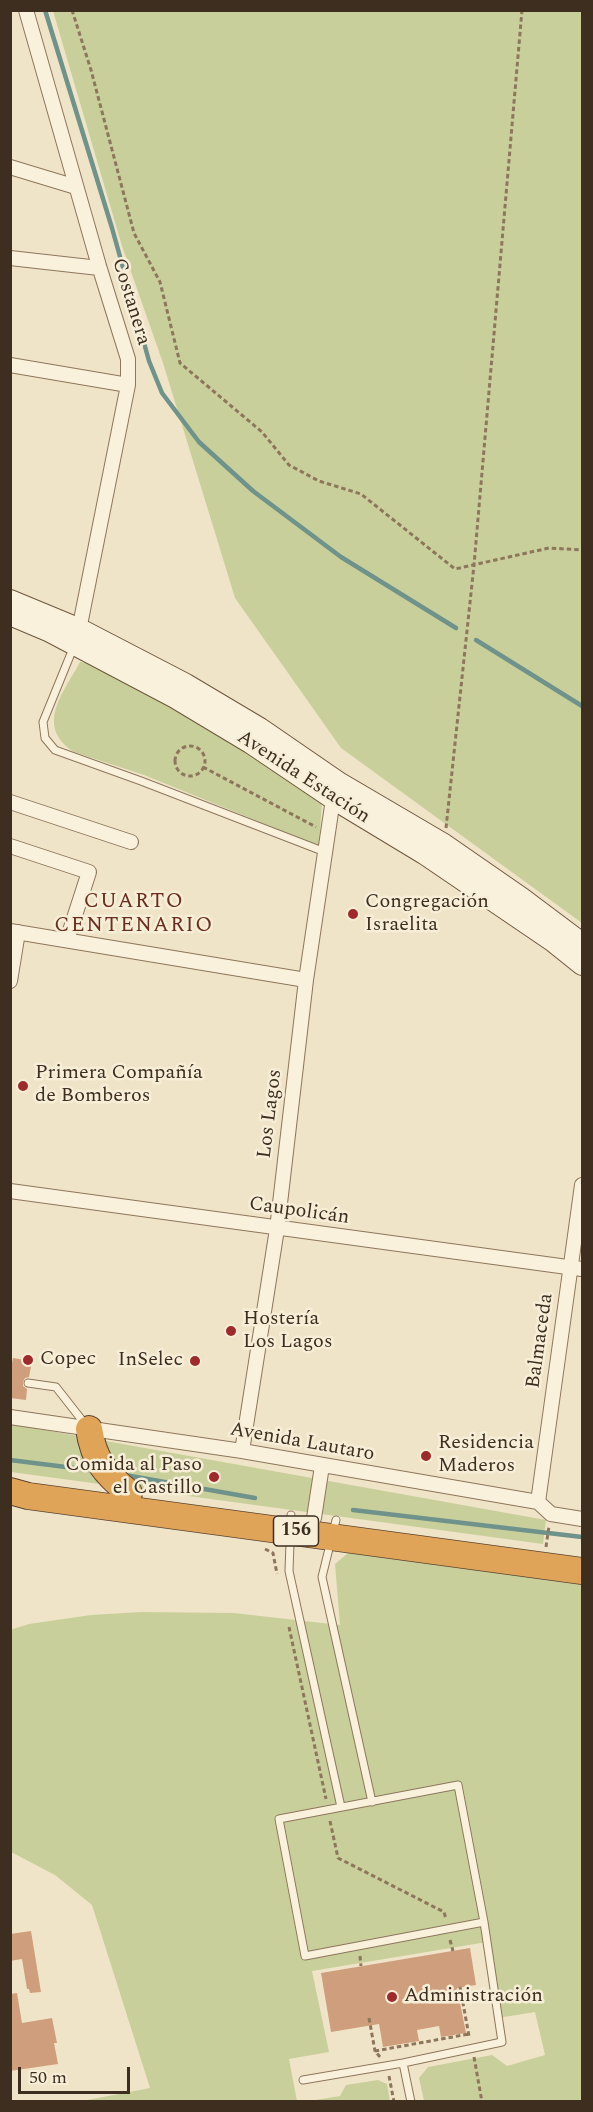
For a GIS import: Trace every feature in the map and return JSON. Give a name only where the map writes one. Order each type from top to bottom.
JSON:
[{"type":"highway","points":[[89,1429],[92,1446],[100,1465],[110,1478],[129,1493]]},
{"type":"highway","name":"156","points":[[10,1485],[129,1493],[582,1571]]},
{"type":"highway","name":"156","points":[[10,1491],[28,1496],[313,1524],[547,1538],[582,1554]]},
{"type":"street","name":"Costanera","points":[[26,10],[99,268],[128,359],[128,385],[77,637]]},
{"type":"street","points":[[10,167],[76,187]]},
{"type":"street","points":[[10,258],[99,268]]},
{"type":"street","points":[[10,365],[128,385]]},
{"type":"street","name":"Avenida Estación","points":[[10,600],[77,637],[250,743],[337,791],[444,844],[582,943]]},
{"type":"street","name":"Avenida Estación","points":[[10,615],[48,631],[77,637]]},
{"type":"street","name":"Avenida Estación","points":[[337,791],[424,854],[552,941],[582,965]]},
{"type":"street","name":"Los Lagos","points":[[242,1452],[277,1229],[306,980],[325,852],[337,791]]},
{"type":"street","points":[[10,802],[131,842]]},
{"type":"street","points":[[10,846],[89,872],[67,940]]},
{"type":"street","points":[[10,981],[14,932],[306,980]]},
{"type":"street","name":"Balmaceda","points":[[538,1502],[577,1269],[582,1185]]},
{"type":"street","name":"Caupolicán","points":[[10,1191],[577,1269]]},
{"type":"street","name":"Avenida Lautaro","points":[[10,1417],[242,1452],[538,1502],[551,1514],[582,1519]]},
{"type":"street","points":[[313,1524],[322,1466]]},
{"type":"lane","points":[[77,637],[43,722],[45,738],[55,750],[325,852]]},
{"type":"lane","points":[[28,1383],[56,1387],[89,1429]]},
{"type":"lane","points":[[313,1524],[322,1577],[372,1802]]},
{"type":"lane","points":[[313,1524],[289,1571],[341,1807]]},
{"type":"lane","points":[[303,2080],[404,2063],[502,2042],[484,1922],[458,1785],[279,1819],[305,1956],[484,1922]]},
{"type":"lane","points":[[404,2063],[411,2102]]},
{"type":"path","points":[[72,10],[91,70],[134,233],[160,282],[180,363],[262,432],[289,465],[320,481],[361,494],[455,569],[549,548],[582,550]]},
{"type":"path","points":[[444,844],[474,565],[522,10]]},
{"type":"path","points":[[196,747],[205,759],[203,767],[195,775],[186,775],[178,770],[174,760],[175,756],[181,748],[196,747]]},
{"type":"path","points":[[203,767],[328,834]]},
{"type":"path","points":[[369,2018],[375,2052]]},
{"type":"green space","points":[[53,11],[582,11],[582,923],[341,748],[235,598],[163,363],[122,246]]},
{"type":"green space","points":[[80,662],[98,665],[206,723],[322,801],[319,846],[144,775],[74,752],[62,742],[56,731],[54,720],[56,708]]},
{"type":"green space","points":[[11,1424],[546,1520],[543,1544],[11,1472]]},
{"type":"green space","points":[[355,1547],[582,1579],[582,2101],[424,2101],[419,2078],[428,2067],[492,2055],[507,2066],[545,2055],[535,2012],[498,2018],[487,1942],[312,1971],[329,2052],[289,2059],[297,2101],[82,2101],[150,2088],[92,1905],[55,1875],[11,1852],[10,1630],[29,1624],[91,1615],[141,1612],[234,1613],[340,1625],[335,1564]]},
{"type":"green space","points":[[378,2080],[387,2084],[390,2101],[309,2101],[340,2096],[346,2085]]},
{"type":"building","points":[[13,1358],[32,1361],[29,1377],[23,1382],[23,1386],[27,1389],[26,1400],[10,1398]]},
{"type":"building","points":[[31,1931],[41,1992],[30,1993],[27,1989],[22,1959],[10,1961],[10,1934]]},
{"type":"building","name":"Administración","points":[[470,1948],[476,1985],[457,1988],[466,2033],[441,2037],[439,2026],[417,2030],[419,2041],[383,2047],[379,2024],[331,2032],[321,1973]]},
{"type":"building","points":[[17,1993],[22,2023],[52,2018],[58,2064],[10,2071],[10,1994]]},
{"type":"waterway","points":[[45,10],[112,228],[149,361],[162,393],[199,442],[253,491],[341,557],[456,628]]},
{"type":"waterway","points":[[476,640],[582,706]]},
{"type":"waterway","points":[[10,1460],[90,1470]]},
{"type":"waterway","points":[[125,1475],[255,1498]]},
{"type":"waterway","points":[[353,1510],[582,1537]]},
{"type":"place","name":"Congregación Israelita","points":[[353,914]]},
{"type":"place","name":"Primera Compañía de Bomberos","points":[[23,1086]]},
{"type":"place","name":"Hostería Los Lagos","points":[[231,1331]]},
{"type":"place","name":"Copec","points":[[28,1360]]},
{"type":"place","name":"InSelec","points":[[195,1361]]},
{"type":"place","name":"Residencia Maderos","points":[[426,1456]]},
{"type":"place","name":"Comida al Paso el Castillo","points":[[214,1477]]},
{"type":"place","name":"Administración","points":[[392,1997]]},
{"type":"district","name":"CUARTO CENTENARIO","points":[[134,915]]}]
